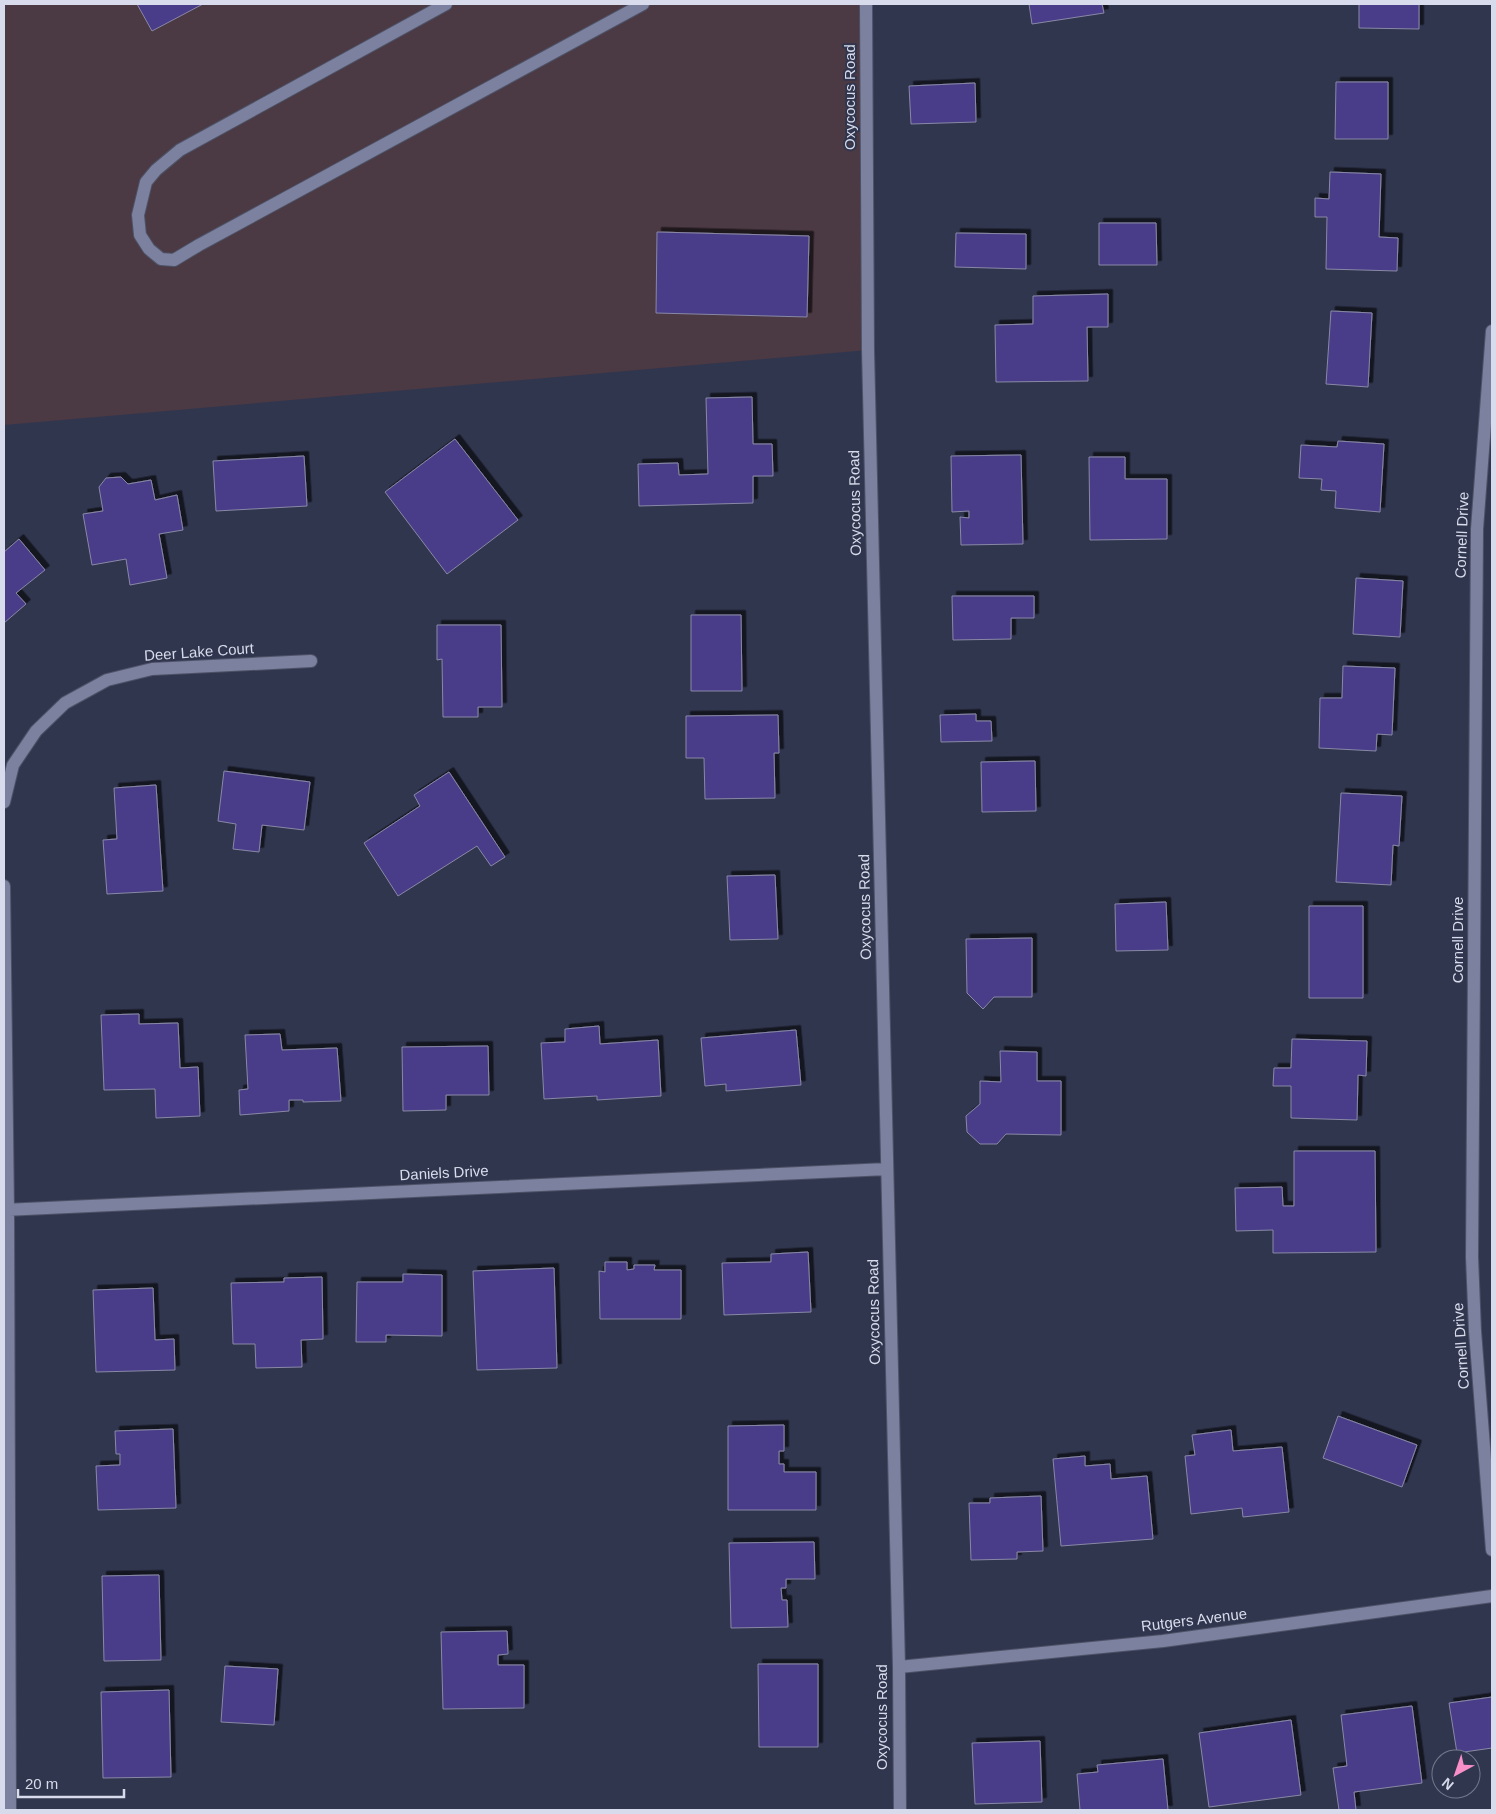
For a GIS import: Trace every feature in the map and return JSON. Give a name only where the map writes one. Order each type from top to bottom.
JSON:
[{"type":"street","points":[[446,4],[180,150],[156,170],[146,182],[138,215],[140,235],[149,249],[161,259],[174,260],[642,4]]},
{"type":"street","name":"Oxycocus Road","points":[[866,4],[868,350],[899,1667],[900,1810]]},
{"type":"street","name":"Cornell Drive","points":[[1492,331],[1477,528],[1472,1247],[1475,1331],[1492,1550]]},
{"type":"street","name":"Deer Lake Court","points":[[4,802],[13,765],[36,731],[65,703],[107,680],[152,669],[311,661]]},
{"type":"street","points":[[4,886],[10,1810]]},
{"type":"street","name":"Daniels Drive","points":[[6,1210],[887,1169]]},
{"type":"street","name":"Rutgers Avenue","points":[[899,1667],[1163,1641],[1492,1596]]},
{"type":"shaded area","points":[[4,4],[866,4],[868,350],[4,425]]},
{"type":"building","points":[[137,4],[203,4],[152,31]]},
{"type":"building","points":[[1029,4],[1102,4],[1104,13],[1032,24]]},
{"type":"building","points":[[1359,4],[1419,4],[1419,29],[1359,28]]},
{"type":"building","points":[[1336,82],[1388,82],[1388,139],[1335,139]]},
{"type":"building","points":[[975,83],[976,122],[911,124],[909,86]]},
{"type":"building","points":[[1330,172],[1381,174],[1379,237],[1398,238],[1397,271],[1326,269],[1327,217],[1315,217],[1315,198],[1329,199]]},
{"type":"building","points":[[1099,223],[1156,223],[1157,265],[1099,265]]},
{"type":"building","points":[[657,232],[809,236],[807,317],[656,313]]},
{"type":"building","points":[[956,233],[1026,234],[1026,269],[955,267]]},
{"type":"building","points":[[1108,294],[1108,327],[1087,327],[1088,381],[996,382],[995,325],[1033,324],[1033,296]]},
{"type":"building","points":[[1331,311],[1372,313],[1368,387],[1326,384]]},
{"type":"building","points":[[752,397],[753,444],[772,444],[773,476],[753,476],[753,503],[639,506],[638,464],[678,463],[679,475],[708,474],[706,398]]},
{"type":"building","points":[[455,439],[518,520],[447,574],[385,492]]},
{"type":"building","points":[[1338,441],[1384,444],[1380,512],[1335,508],[1336,491],[1321,490],[1322,479],[1299,478],[1301,445],[1337,447]]},
{"type":"building","points":[[1021,455],[1023,544],[961,545],[960,517],[969,518],[969,511],[952,512],[951,456]]},
{"type":"building","points":[[304,456],[307,506],[216,511],[213,461]]},
{"type":"building","points":[[1089,457],[1125,457],[1125,479],[1167,479],[1167,539],[1090,540]]},
{"type":"building","points":[[121,477],[128,484],[151,480],[155,500],[177,495],[183,530],[159,534],[167,578],[130,585],[126,559],[92,565],[83,514],[103,511],[99,487],[106,478]]},
{"type":"building","points":[[19,539],[45,570],[16,593],[26,604],[4,623],[4,552]]},
{"type":"building","points":[[1356,578],[1403,581],[1400,637],[1353,634]]},
{"type":"building","points":[[952,596],[1034,596],[1034,618],[1011,618],[1011,639],[953,640]]},
{"type":"building","points":[[691,615],[741,615],[742,691],[691,691]]},
{"type":"building","points":[[437,625],[501,625],[502,707],[478,707],[478,717],[443,717],[442,659],[437,660]]},
{"type":"building","points":[[1343,666],[1395,668],[1392,735],[1377,734],[1376,751],[1319,748],[1320,698],[1342,698]]},
{"type":"building","points":[[976,714],[976,721],[991,721],[992,741],[941,742],[940,715]]},
{"type":"building","points":[[778,715],[779,753],[774,753],[775,798],[705,799],[704,758],[686,758],[686,716]]},
{"type":"building","points":[[1035,761],[1036,811],[982,812],[981,762]]},
{"type":"building","points":[[224,771],[310,782],[304,830],[262,825],[259,852],[233,849],[236,824],[218,821]]},
{"type":"building","points":[[449,772],[505,857],[491,866],[477,846],[398,896],[364,843],[420,806],[414,795]]},
{"type":"building","points":[[156,785],[163,891],[107,894],[103,840],[117,839],[114,788]]},
{"type":"building","points":[[1341,793],[1402,796],[1399,846],[1393,845],[1391,885],[1336,882]]},
{"type":"building","points":[[775,875],[778,939],[730,940],[727,876]]},
{"type":"building","points":[[1166,902],[1168,950],[1116,951],[1115,904]]},
{"type":"building","points":[[1309,906],[1363,906],[1363,998],[1309,998]]},
{"type":"building","points":[[1032,938],[1032,997],[994,997],[983,1009],[967,993],[966,939]]},
{"type":"building","points":[[139,1014],[139,1024],[178,1023],[180,1068],[198,1067],[200,1116],[156,1118],[155,1089],[104,1090],[101,1015]]},
{"type":"building","points":[[599,1026],[600,1044],[658,1040],[661,1096],[597,1100],[597,1096],[544,1099],[541,1043],[565,1042],[565,1029]]},
{"type":"building","points":[[796,1030],[801,1085],[726,1091],[726,1084],[705,1086],[701,1038]]},
{"type":"building","points":[[280,1034],[282,1050],[337,1048],[341,1101],[303,1102],[303,1100],[289,1100],[289,1111],[240,1115],[239,1090],[248,1089],[245,1035]]},
{"type":"building","points":[[1292,1039],[1367,1041],[1366,1076],[1358,1075],[1357,1120],[1291,1118],[1291,1086],[1273,1086],[1274,1068],[1291,1068]]},
{"type":"building","points":[[488,1046],[489,1095],[446,1095],[446,1110],[403,1111],[402,1047]]},
{"type":"building","points":[[1000,1051],[1037,1052],[1037,1081],[1061,1081],[1061,1135],[1006,1134],[997,1144],[980,1144],[967,1132],[966,1116],[980,1104],[980,1081],[1001,1082]]},
{"type":"building","points":[[1294,1151],[1375,1151],[1376,1252],[1273,1253],[1273,1230],[1236,1231],[1235,1188],[1282,1187],[1283,1206],[1294,1206]]},
{"type":"building","points":[[808,1252],[811,1312],[724,1315],[722,1263],[771,1262],[771,1254]]},
{"type":"building","points":[[605,1262],[627,1262],[627,1270],[634,1269],[634,1265],[655,1265],[654,1270],[681,1270],[681,1319],[600,1319],[599,1271],[605,1272]]},
{"type":"building","points":[[554,1268],[557,1368],[477,1370],[473,1271]]},
{"type":"building","points":[[403,1274],[442,1275],[442,1336],[386,1335],[386,1342],[356,1342],[357,1282],[403,1282]]},
{"type":"building","points":[[322,1277],[323,1339],[301,1340],[302,1367],[256,1368],[255,1344],[233,1344],[231,1283],[284,1282],[284,1278]]},
{"type":"building","points":[[153,1288],[155,1340],[174,1339],[175,1370],[96,1372],[93,1290]]},
{"type":"building","points":[[1338,1416],[1417,1445],[1402,1487],[1323,1458]]},
{"type":"building","points":[[784,1425],[784,1451],[779,1451],[779,1464],[784,1464],[784,1472],[816,1472],[816,1510],[728,1510],[728,1426]]},
{"type":"building","points":[[173,1429],[176,1508],[98,1510],[96,1466],[120,1465],[120,1454],[116,1454],[115,1431]]},
{"type":"building","points":[[1231,1430],[1233,1451],[1282,1447],[1289,1512],[1243,1517],[1242,1508],[1191,1514],[1185,1456],[1195,1455],[1192,1435]]},
{"type":"building","points":[[1085,1456],[1085,1466],[1110,1464],[1111,1479],[1147,1476],[1153,1539],[1061,1546],[1053,1459]]},
{"type":"building","points":[[1041,1496],[1043,1551],[1017,1552],[1017,1559],[971,1560],[969,1503],[990,1503],[990,1498]]},
{"type":"building","points":[[814,1542],[815,1579],[786,1579],[786,1588],[781,1588],[782,1600],[787,1600],[788,1627],[731,1628],[729,1543]]},
{"type":"building","points":[[159,1575],[161,1660],[104,1661],[102,1576]]},
{"type":"building","points":[[507,1631],[508,1654],[498,1655],[498,1665],[524,1665],[524,1708],[443,1709],[441,1632]]},
{"type":"building","points":[[758,1664],[818,1664],[818,1747],[759,1747]]},
{"type":"building","points":[[225,1666],[278,1669],[274,1725],[221,1722]]},
{"type":"building","points":[[169,1690],[171,1777],[103,1778],[101,1692]]},
{"type":"building","points":[[1492,1697],[1492,1748],[1456,1749],[1449,1703]]},
{"type":"building","points":[[1412,1706],[1422,1783],[1354,1792],[1356,1810],[1339,1810],[1333,1768],[1347,1766],[1341,1715]]},
{"type":"building","points":[[1291,1720],[1301,1795],[1209,1807],[1199,1733]]},
{"type":"building","points":[[1040,1741],[1042,1802],[975,1804],[972,1743]]},
{"type":"building","points":[[1163,1759],[1168,1810],[1080,1810],[1077,1774],[1098,1772],[1097,1765]]}]
